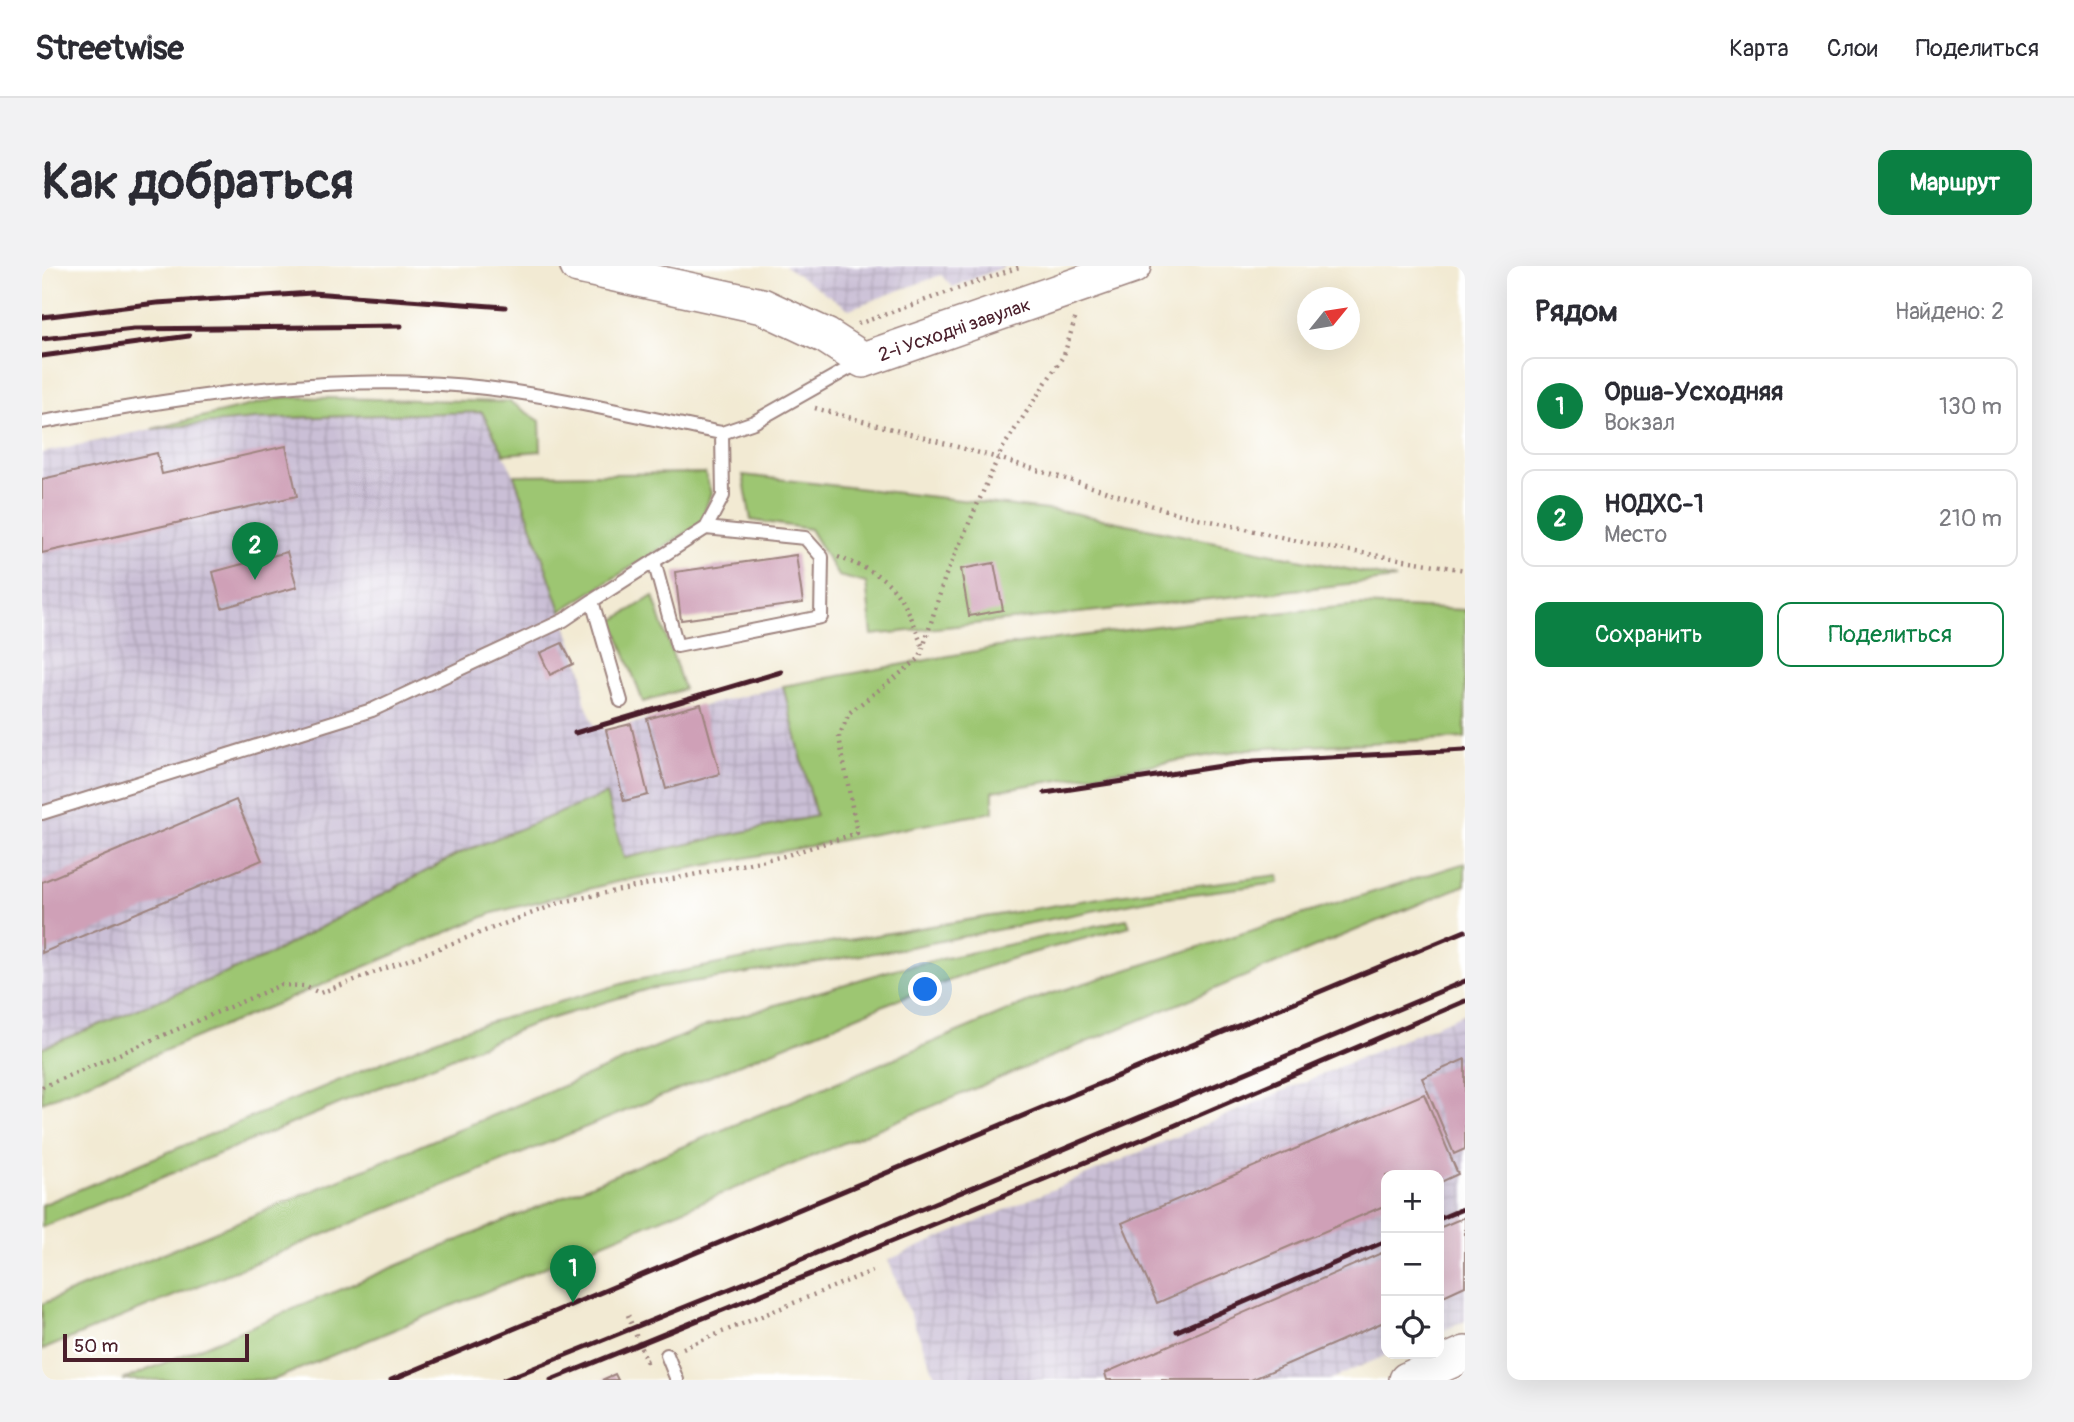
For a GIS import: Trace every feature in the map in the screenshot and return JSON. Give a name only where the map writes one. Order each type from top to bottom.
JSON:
[{"type":"street","name":"2-і Усходні завулак","points":[[578,266],[762,306],[827,336],[863,360],[1086,285],[1133,266]]},
{"type":"street","points":[[1406,1380],[1465,1354]]},
{"type":"lane","points":[[42,422],[258,387],[399,383],[486,388],[722,433],[754,422],[863,360]]},
{"type":"lane","points":[[42,813],[372,710],[564,620],[706,528],[723,496],[722,433]]},
{"type":"lane","points":[[654,561],[677,646],[821,617],[822,557],[804,538],[706,528]]},
{"type":"lane","points":[[592,601],[621,701]]},
{"type":"lane","points":[[667,1354],[677,1380]]},
{"type":"path","points":[[827,336],[1022,266]]},
{"type":"path","points":[[42,1087],[281,985],[304,986],[320,993],[562,902],[784,856],[857,833],[839,737],[842,725],[849,713],[920,658],[945,577],[998,458],[1065,355],[1086,285]]},
{"type":"path","points":[[790,401],[998,458],[1189,516],[1321,546],[1465,570]]},
{"type":"path","points":[[811,546],[861,565],[896,588],[923,646]]},
{"type":"path","points":[[628,1315],[646,1361],[872,1271]]},
{"type":"shaded area","points":[[785,266],[1006,266],[953,287],[941,275],[849,309]]},
{"type":"shaded area","points":[[482,412],[514,475],[583,674],[584,699],[594,725],[607,730],[783,686],[816,816],[624,858],[606,794],[460,853],[263,958],[42,1048],[42,453],[152,429],[255,419]]},
{"type":"shaded area","points":[[1465,1013],[1465,1321],[1444,1330],[1444,1170],[1381,1170],[1381,1357],[1329,1380],[937,1380],[888,1260]]},
{"type":"green space","points":[[284,397],[510,402],[540,421],[541,451],[504,454],[482,412],[255,419],[152,429]]},
{"type":"green space","points":[[705,473],[711,493],[700,524],[561,611],[514,475]]},
{"type":"green space","points":[[743,475],[1073,513],[1396,579],[872,635],[866,583],[838,576],[810,529],[751,520]]},
{"type":"green space","points":[[653,596],[684,689],[643,702],[613,621]]},
{"type":"green space","points":[[1360,605],[1465,610],[1465,738],[1249,749],[993,791],[993,812],[616,882],[493,913],[42,1102],[42,1048],[263,958],[460,853],[606,794],[624,858],[816,816],[783,686],[1004,646],[1195,621]]},
{"type":"green space","points":[[1465,863],[1465,885],[273,1380],[123,1380],[1041,997]]},
{"type":"green space","points":[[1278,875],[1279,883],[1153,899],[900,949],[648,989],[533,1024],[42,1227],[42,1205],[452,1033],[632,981],[800,948],[1117,895]]},
{"type":"green space","points":[[1127,919],[1130,926],[1003,961],[889,1003],[42,1350],[42,1304],[706,1026],[895,969]]},
{"type":"building","points":[[286,446],[297,496],[42,553],[42,479],[157,453],[162,474]]},
{"type":"building","points":[[287,552],[297,587],[222,608],[213,572]]},
{"type":"building","points":[[796,555],[803,603],[681,620],[675,572]]},
{"type":"building","points":[[994,563],[1003,610],[969,616],[961,569]]},
{"type":"building","points":[[562,643],[573,664],[550,675],[540,653]]},
{"type":"building","points":[[701,704],[720,774],[666,789],[647,719]]},
{"type":"building","points":[[631,724],[648,795],[624,801],[606,730]]},
{"type":"building","points":[[236,800],[262,860],[42,953],[42,882]]},
{"type":"building","points":[[1465,1059],[1465,1149],[1454,1154],[1422,1078]]},
{"type":"building","points":[[1424,1094],[1458,1174],[1444,1181],[1444,1170],[1381,1170],[1381,1207],[1157,1303],[1122,1223]]},
{"type":"building","points":[[1465,1217],[1465,1286],[1444,1296],[1444,1233],[1444,1226]]},
{"type":"building","points":[[1381,1253],[1381,1323],[1251,1380],[1107,1380],[1105,1373]]},
{"type":"building","points":[[615,1374],[618,1380],[602,1380]]},
{"type":"railway","points":[[42,317],[157,303],[312,293],[505,307]]},
{"type":"railway","points":[[42,339],[134,329],[401,326]]},
{"type":"railway","points":[[42,356],[189,336]]},
{"type":"railway","points":[[575,733],[781,672]]},
{"type":"railway","points":[[1045,793],[1254,761],[1465,750]]},
{"type":"railway","points":[[391,1380],[1465,931]]},
{"type":"railway","points":[[504,1380],[747,1282],[1465,981]]},
{"type":"railway","points":[[551,1380],[1150,1136],[1465,1001]]},
{"type":"railway","points":[[1444,1217],[1465,1208]]},
{"type":"railway","points":[[1177,1331],[1381,1243]]},
{"type":"place","name":"НОДХС-1","points":[[255,580]]},
{"type":"place","name":"Орша-Усходняя","points":[[573,1303]]}]
